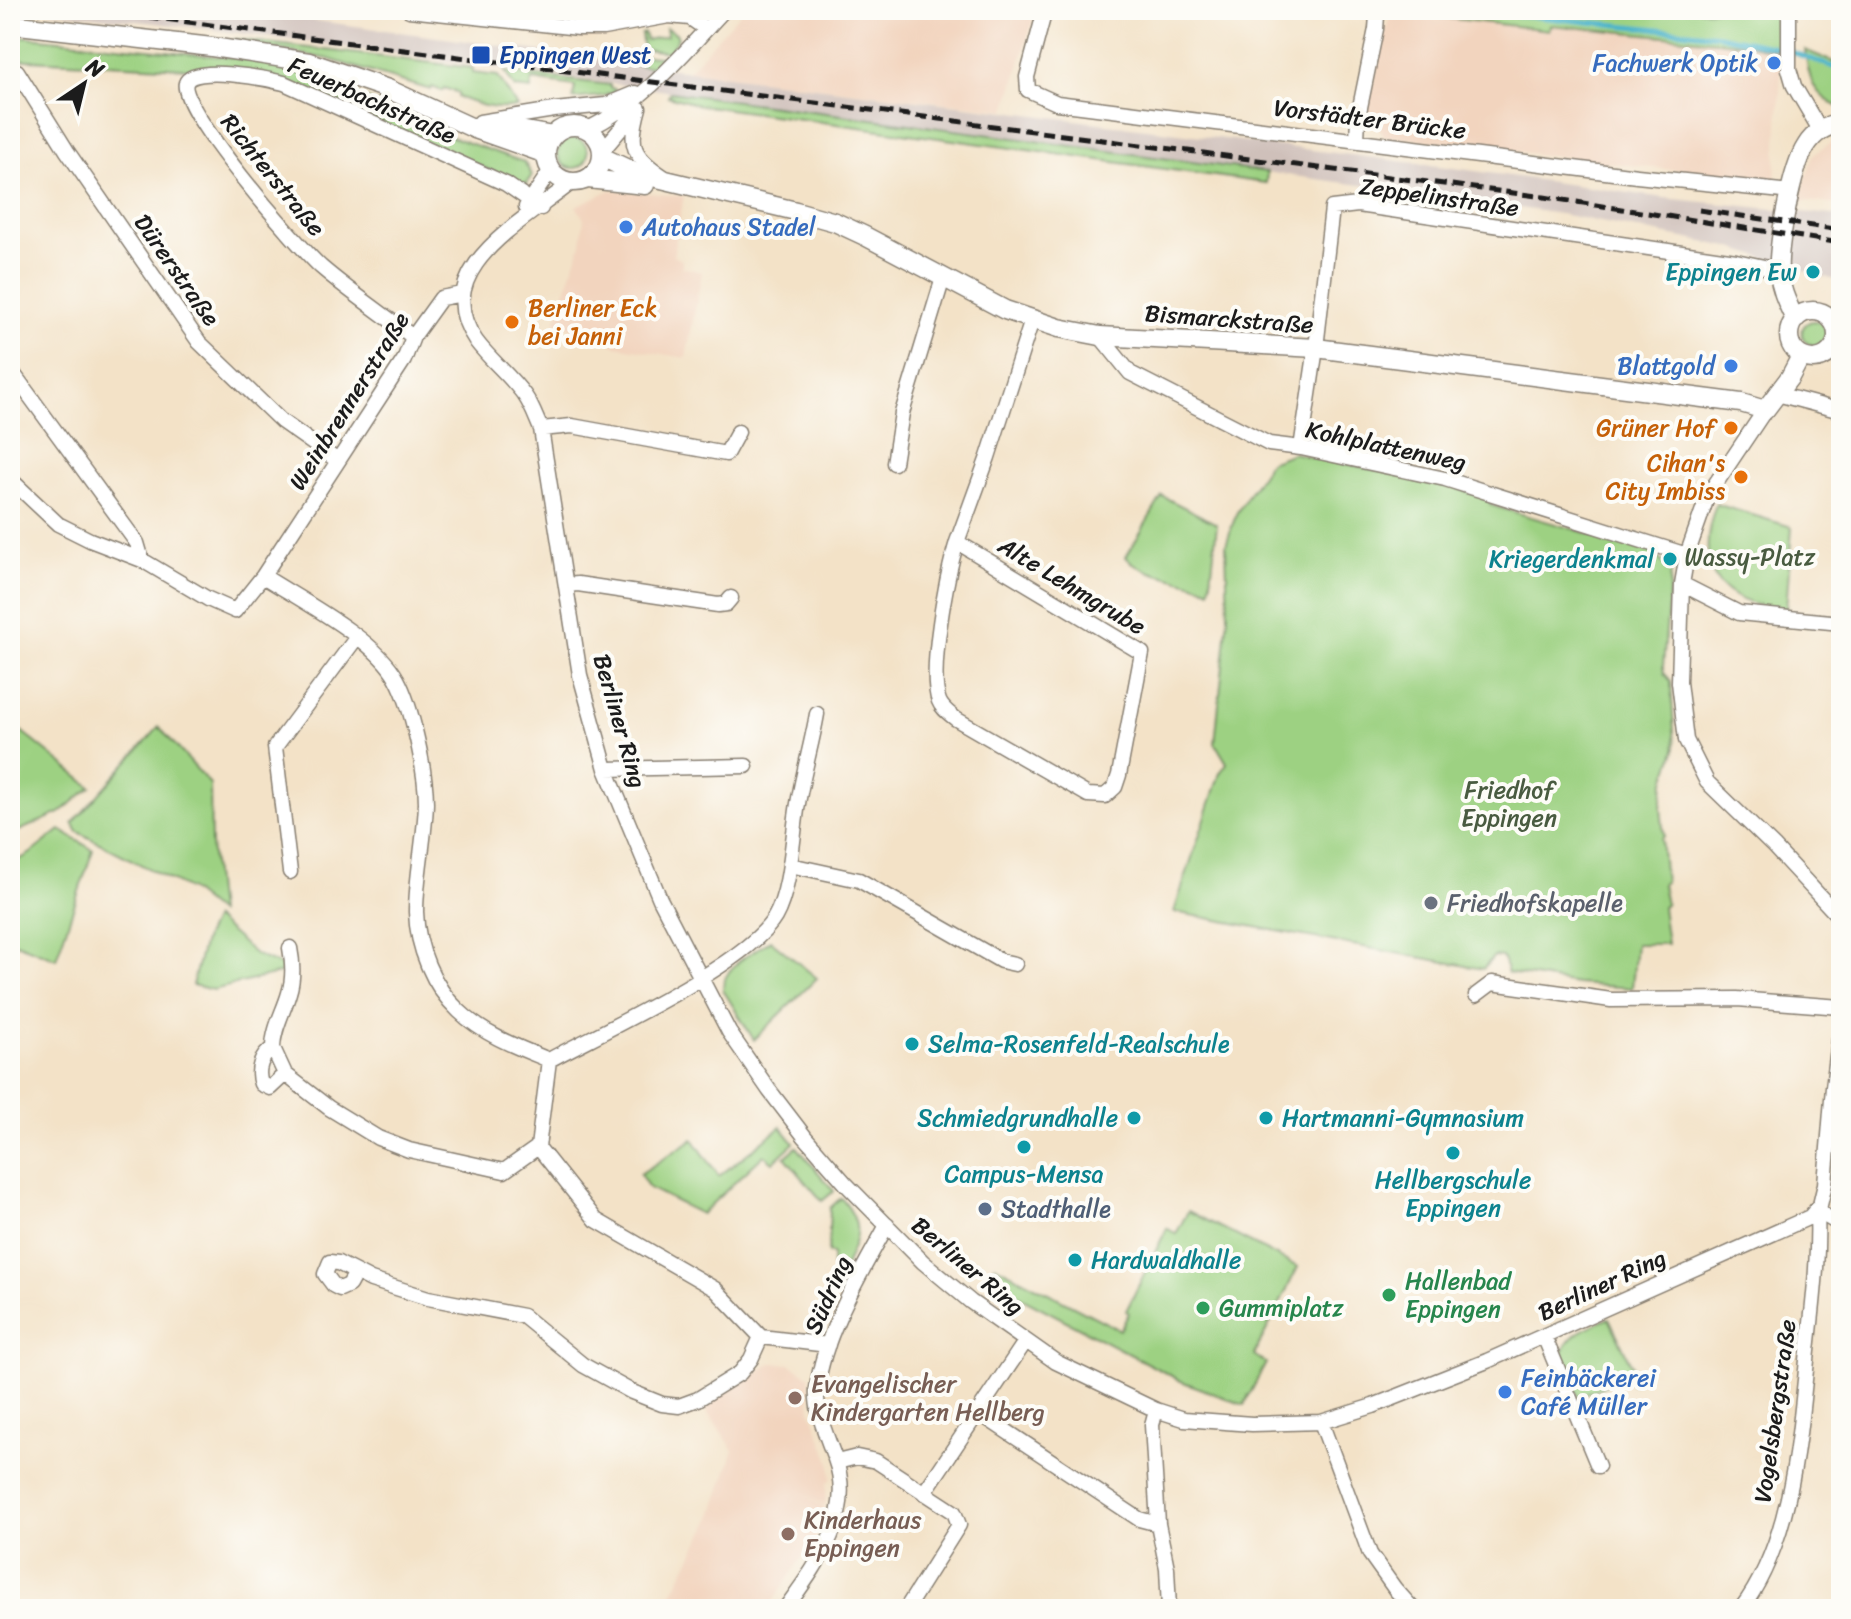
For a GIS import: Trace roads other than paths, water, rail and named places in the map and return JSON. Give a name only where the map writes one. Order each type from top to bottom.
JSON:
[{"type":"street","points":[[462,294],[470,271],[481,255],[535,204],[598,170],[602,154],[654,86],[724,10]]},
{"type":"street","name":"Vorstädter Brücke","points":[[1045,10],[1027,77],[1028,90],[1057,103],[1637,176],[1791,192]]},
{"type":"street","points":[[1357,140],[1358,117],[1376,29],[1374,10]]},
{"type":"street","points":[[1789,10],[1789,69],[1794,86],[1820,130]]},
{"type":"street","points":[[419,11],[579,28],[603,28],[669,16],[690,18],[706,29]]},
{"type":"street","points":[[10,24],[212,47],[309,62],[350,74],[432,108],[549,162],[560,179],[580,180]]},
{"type":"street","name":"Dürerstraße","points":[[17,71],[29,95],[199,342],[281,421],[338,461]]},
{"type":"street","name":"Feuerbachstraße","points":[[185,90],[190,78],[201,74],[284,83],[506,184],[535,204]]},
{"type":"street","points":[[480,122],[606,105],[654,86]]},
{"type":"street","points":[[588,129],[609,119],[654,86]]},
{"type":"street","name":"Richterstraße","points":[[185,90],[192,108],[230,162],[290,237],[321,267],[413,337]]},
{"type":"street","points":[[432,108],[480,122],[553,136],[569,126],[588,129],[598,138],[602,154]]},
{"type":"street","points":[[639,108],[633,130],[634,149],[645,164],[668,180]]},
{"type":"street","points":[[1795,320],[1782,293],[1778,270],[1791,192],[1803,149],[1820,130],[1841,124]]},
{"type":"street","points":[[535,204],[549,162],[553,136]]},
{"type":"street","name":"Bismarckstraße","points":[[602,154],[636,173],[835,222],[1005,310],[1032,320],[1100,336],[1316,348],[1741,403],[1765,410]]},
{"type":"street","name":"Bismarckstraße","points":[[580,180],[714,192]]},
{"type":"street","name":"Zeppelinstraße","points":[[1301,448],[1332,208],[1358,205],[1736,261],[1778,270]]},
{"type":"street","points":[[894,463],[902,413],[943,278]]},
{"type":"street","name":"Weinbrennerstraße","points":[[142,560],[208,599],[235,611],[263,576],[404,360],[413,337],[441,298],[462,294]]},
{"type":"street","name":"Berliner Ring","points":[[462,294],[468,326],[477,341],[526,397],[541,429],[580,675],[606,769],[660,899],[729,1032],[769,1090],[846,1184],[923,1262],[1025,1342],[1093,1381],[1156,1410],[1184,1419],[1252,1424],[1321,1422],[1373,1406],[1544,1336],[1663,1281],[1802,1223],[1817,1211]]},
{"type":"street","points":[[1806,312],[1823,313],[1834,322],[1839,340],[1825,356],[1813,359],[1801,356],[1792,347],[1790,327],[1806,312]]},
{"type":"street","name":"Alte Lehmgrube","points":[[957,542],[1142,653],[1119,775],[1115,787],[1105,796],[1088,795],[956,719],[941,705],[936,687],[946,576],[957,542],[988,457],[1032,320]]},
{"type":"street","name":"Kohlplattenweg","points":[[1100,336],[1130,373],[1269,444],[1445,479],[1687,555]]},
{"type":"street","points":[[1801,356],[1708,495],[1687,555],[1682,584],[1679,682],[1686,740],[1707,782],[1774,847],[1841,919]]},
{"type":"street","points":[[10,369],[137,543],[142,560]]},
{"type":"street","points":[[1777,394],[1841,411]]},
{"type":"street","points":[[541,429],[572,426],[726,454],[738,432]]},
{"type":"street","points":[[10,479],[58,524],[142,560]]},
{"type":"street","points":[[263,576],[357,637],[380,656],[397,679],[415,730],[426,799],[416,913],[435,982],[458,1010],[493,1036],[549,1060]]},
{"type":"street","points":[[567,585],[578,584],[718,605],[726,604],[731,598]]},
{"type":"street","points":[[1682,584],[1739,613],[1841,623]]},
{"type":"street","points":[[290,872],[275,747],[357,637]]},
{"type":"street","points":[[549,1060],[700,977],[745,948],[768,927],[776,915],[790,865],[799,798],[817,714]]},
{"type":"street","points":[[606,769],[746,766]]},
{"type":"street","points":[[790,865],[859,880],[1001,961],[1015,964]]},
{"type":"street","points":[[290,948],[293,967],[290,991],[273,1039],[273,1048],[285,1074],[329,1108],[378,1138],[409,1150],[504,1171],[538,1147]]},
{"type":"street","points":[[1476,995],[1492,983],[1611,1000],[1737,999],[1841,1007]]},
{"type":"street","points":[[1841,1025],[1825,1184],[1817,1211],[1841,1225]]},
{"type":"street","points":[[273,1048],[266,1053],[258,1070],[261,1084],[270,1088],[285,1074]]},
{"type":"street","points":[[549,1060],[538,1147],[596,1220],[715,1289],[761,1337],[828,1345]]},
{"type":"street","name":"Vogelsbergstraße","points":[[1741,1609],[1770,1558],[1794,1461],[1818,1249],[1817,1211]]},
{"type":"street","name":"Südring","points":[[785,1609],[829,1543],[837,1523],[840,1499],[837,1462],[825,1432],[817,1390],[828,1345],[860,1274],[887,1225]]},
{"type":"street","points":[[355,1274],[428,1298],[523,1316],[583,1365],[632,1392],[662,1404],[679,1406],[698,1399],[740,1373],[751,1359],[761,1337]]},
{"type":"street","points":[[1544,1336],[1598,1466]]},
{"type":"street","points":[[924,1493],[1025,1342]]},
{"type":"street","points":[[1156,1410],[1152,1425],[1158,1524],[1167,1568],[1169,1609]]},
{"type":"street","points":[[979,1413],[1139,1519],[1158,1524]]},
{"type":"street","points":[[1321,1422],[1370,1554],[1413,1609]]},
{"type":"street","points":[[837,1462],[857,1457],[876,1461],[954,1512],[959,1525],[906,1609]]},
{"type":"waterway","points":[[1467,10],[1719,35],[1784,49],[1841,70]]},
{"type":"railway","points":[[95,10],[1544,197],[1841,243]]},
{"type":"railway","points":[[1699,210],[1841,230]]},
{"type":"place","name":"Eppingen West","points":[[481,55]]},
{"type":"place","name":"Fachwerk Optik","points":[[1774,63]]},
{"type":"place","name":"Autohaus Stadel","points":[[626,227]]},
{"type":"place","name":"Eppingen Ew","points":[[1813,272]]},
{"type":"place","name":"Berliner Eck bei Janni","points":[[512,322]]},
{"type":"place","name":"Blattgold","points":[[1731,366]]},
{"type":"place","name":"Grüner Hof","points":[[1731,428]]},
{"type":"place","name":"Cihan's City Imbiss","points":[[1741,477]]},
{"type":"place","name":"Kriegerdenkmal","points":[[1670,559]]},
{"type":"place","name":"Friedhofskapelle","points":[[1431,903]]},
{"type":"place","name":"Selma-Rosenfeld-Realschule","points":[[912,1044]]},
{"type":"place","name":"Schmiedgrundhalle","points":[[1134,1118]]},
{"type":"place","name":"Hartmanni-Gymnasium","points":[[1266,1118]]},
{"type":"place","name":"Campus-Mensa","points":[[1024,1147]]},
{"type":"place","name":"Hellbergschule Eppingen","points":[[1453,1153]]},
{"type":"place","name":"Stadthalle","points":[[985,1209]]},
{"type":"place","name":"Hardwaldhalle","points":[[1075,1260]]},
{"type":"place","name":"Hallenbad Eppingen","points":[[1389,1295]]},
{"type":"place","name":"Gummiplatz","points":[[1203,1308]]},
{"type":"place","name":"Feinbäckerei Café Müller","points":[[1505,1392]]},
{"type":"place","name":"Evangelischer Kindergarten Hellberg","points":[[795,1398]]},
{"type":"place","name":"Kinderhaus Eppingen","points":[[788,1534]]},
{"type":"park label","name":"Wassy-Platz","points":[[1750,557]]},
{"type":"park label","name":"Friedhof Eppingen","points":[[1509,804]]}]
